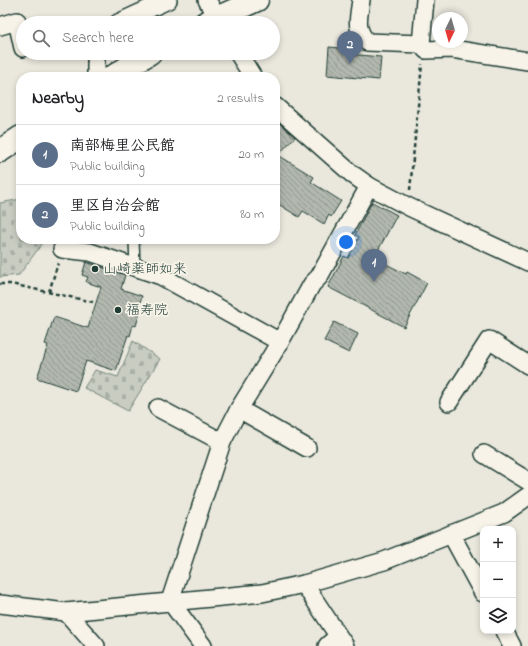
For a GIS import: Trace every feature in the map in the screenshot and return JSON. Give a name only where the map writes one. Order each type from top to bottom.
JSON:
[{"type":"street","points":[[133,16],[168,0]]},
{"type":"street","points":[[212,16],[257,0]]},
{"type":"street","points":[[361,0],[358,24],[360,35],[367,42],[452,49],[528,61]]},
{"type":"street","points":[[423,47],[425,0]]},
{"type":"street","points":[[0,26],[16,21]]},
{"type":"street","points":[[96,60],[96,72]]},
{"type":"street","points":[[120,72],[139,60]]},
{"type":"street","points":[[242,60],[250,72]]},
{"type":"street","points":[[280,110],[352,174],[369,186],[409,207],[528,262]]},
{"type":"street","points":[[0,151],[16,140]]},
{"type":"street","points":[[170,602],[222,442],[239,409],[280,342],[312,284],[319,277],[369,186]]},
{"type":"street","points":[[62,249],[90,252],[161,276],[280,342]]},
{"type":"street","points":[[449,402],[489,340],[528,365]]},
{"type":"street","points":[[158,408],[222,442]]},
{"type":"street","points":[[239,409],[307,448]]},
{"type":"street","points":[[484,454],[528,480]]},
{"type":"street","points":[[0,604],[66,612],[262,593],[304,584],[384,561],[504,513],[528,496]]},
{"type":"street","points":[[451,534],[480,587]]},
{"type":"street","points":[[304,584],[337,643]]},
{"type":"street","points":[[170,602],[203,646]]},
{"type":"street","points":[[66,612],[96,646]]},
{"type":"street","points":[[506,634],[512,646]]},
{"type":"lane","points":[[134,244],[136,268]]},
{"type":"path","points":[[409,207],[423,47]]},
{"type":"path","points":[[49,292],[62,249]]},
{"type":"path","points":[[0,284],[11,284],[93,302]]},
{"type":"green space","points":[[16,200],[16,244],[41,244],[19,275],[0,277],[0,203]]},
{"type":"green space","points":[[133,341],[160,359],[128,411],[84,388],[95,370],[118,377]]},
{"type":"building","points":[[329,47],[349,49],[348,54],[381,57],[379,80],[327,75]]},
{"type":"building","points":[[280,124],[295,137],[280,153]]},
{"type":"building","points":[[280,156],[314,177],[311,182],[341,201],[331,217],[329,215],[324,224],[303,211],[299,217],[280,205]]},
{"type":"building","points":[[372,202],[397,215],[374,258],[406,274],[407,272],[427,283],[404,327],[328,287],[344,256],[348,258],[359,237],[355,235]]},
{"type":"building","points":[[86,262],[125,275],[121,289],[142,296],[138,308],[141,308],[136,326],[133,325],[130,336],[128,335],[116,371],[86,361],[76,391],[37,378],[48,345],[45,344],[54,317],[88,328],[101,287],[86,282],[88,277],[82,275]]},
{"type":"building","points":[[334,322],[358,334],[349,353],[324,341]]},
{"type":"place","name":"里区自治会館","points":[[350,64]]},
{"type":"place","name":"山崎薬師如来","points":[[95,269]]},
{"type":"place","name":"南部梅里公民館","points":[[374,282]]},
{"type":"place","name":"福寿院","points":[[118,310]]}]
